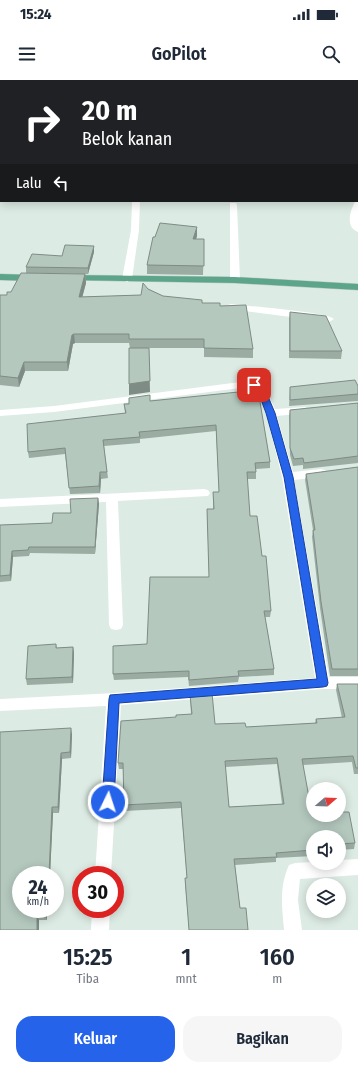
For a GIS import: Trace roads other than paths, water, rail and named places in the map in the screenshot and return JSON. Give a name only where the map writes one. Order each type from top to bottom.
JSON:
[{"type":"main road","points":[[0,277],[46,278]]},
{"type":"main road","points":[[62,278],[127,280],[235,280],[358,287]]},
{"type":"street","points":[[127,280],[135,230],[136,202]]},
{"type":"street","points":[[358,204],[353,217],[355,227],[358,229]]},
{"type":"street","points":[[234,205],[235,280]]},
{"type":"street","points":[[140,280],[148,289]]},
{"type":"street","points":[[220,306],[329,319]]},
{"type":"street","points":[[0,413],[54,409],[248,384],[260,387],[270,413],[288,477],[323,683]]},
{"type":"street","points":[[270,413],[318,409]]},
{"type":"street","points":[[288,477],[335,471]]},
{"type":"street","points":[[0,503],[204,493]]},
{"type":"street","points":[[112,497],[116,626]]},
{"type":"street","points":[[0,705],[114,699],[323,683],[358,683]]},
{"type":"street","points":[[104,866],[114,699]]},
{"type":"street","points":[[293,930],[290,887],[291,877],[295,871],[358,867]]},
{"type":"street","points":[[100,930],[101,918]]}]
